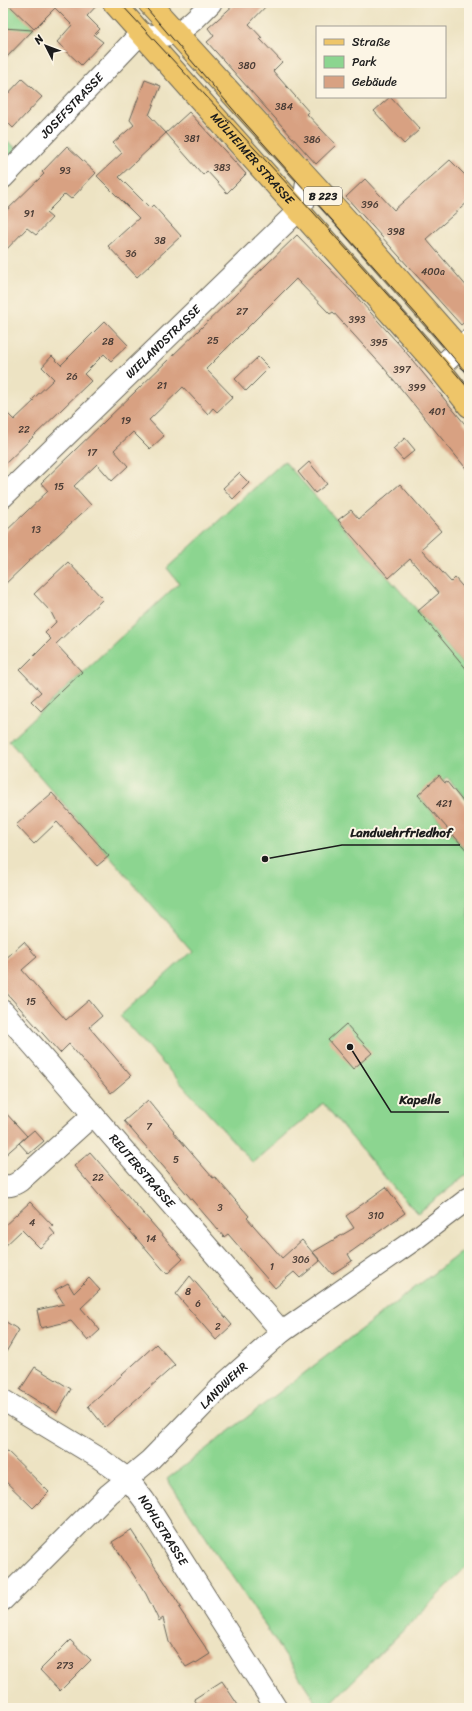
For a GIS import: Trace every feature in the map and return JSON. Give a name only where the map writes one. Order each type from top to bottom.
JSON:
[{"type":"main road","name":"MÜLHEIMER STRASSE","points":[[114,3],[439,368],[469,406]]},
{"type":"main road","name":"B 223","points":[[149,3],[307,178],[466,349]]},
{"type":"street","points":[[141,34],[152,36],[176,34],[211,3]]},
{"type":"street","name":"JOSEFSTRASSE","points":[[3,178],[141,34]]},
{"type":"street","name":"WIELANDSTRASSE","points":[[3,497],[299,210],[304,202],[307,178]]},
{"type":"street","points":[[439,368],[466,349]]},
{"type":"street","name":"REUTERSTRASSE","points":[[3,1011],[282,1332]]},
{"type":"street","points":[[3,1185],[9,1187],[20,1181],[93,1115]]},
{"type":"street","name":"LANDWEHR","points":[[3,1600],[110,1494],[150,1460],[227,1382],[282,1332],[414,1240],[469,1198]]},
{"type":"street","name":"NOHLSTRASSE","points":[[3,1400],[100,1458],[128,1479],[144,1500],[276,1708]]},
{"type":"green space","points":[[3,3],[58,3],[3,61]]},
{"type":"green space","points":[[3,138],[19,150],[3,166]]},
{"type":"green space","points":[[284,461],[418,611],[469,672],[469,803],[447,777],[421,799],[469,854],[469,1173],[418,1213],[399,1194],[323,1103],[253,1163],[120,1016],[192,951],[9,741],[179,583],[167,568]]},
{"type":"green space","points":[[469,1246],[469,1564],[326,1708],[320,1708],[167,1479]]},
{"type":"building","points":[[7,3],[99,3],[87,16],[100,29],[94,35],[103,42],[81,65],[57,42],[72,25],[55,8],[34,29]]},
{"type":"building","points":[[236,3],[269,3],[249,24],[262,38],[260,39],[282,62],[273,71],[309,112],[307,114],[336,145],[316,164],[207,42],[214,36],[208,28]]},
{"type":"building","points":[[3,28],[33,30],[3,61]]},
{"type":"building","points":[[22,79],[42,97],[13,128],[3,118],[3,99]]},
{"type":"building","points":[[145,80],[161,86],[149,115],[166,133],[119,177],[150,208],[153,205],[181,236],[137,277],[108,246],[139,218],[97,176],[122,153],[113,143],[134,125],[130,120]]},
{"type":"building","points":[[389,98],[391,98],[420,129],[404,144],[374,111]]},
{"type":"building","points":[[189,112],[246,174],[227,193],[207,171],[203,175],[166,133]]},
{"type":"building","points":[[67,146],[96,173],[71,199],[65,194],[46,213],[52,218],[36,235],[27,228],[3,253],[3,214],[44,174],[42,172]]},
{"type":"building","points":[[450,160],[469,179],[469,201],[426,239],[469,289],[469,318],[461,325],[346,197],[365,179],[394,210]]},
{"type":"building","points":[[297,235],[354,294],[404,350],[469,429],[469,472],[384,368],[333,312],[330,314],[296,279],[206,369],[233,397],[217,412],[213,408],[208,414],[183,387],[149,420],[164,436],[150,449],[133,432],[114,450],[128,466],[112,481],[97,464],[74,486],[91,505],[3,586],[3,534],[48,491],[41,483]]},
{"type":"building","points":[[105,321],[128,345],[111,361],[104,354],[84,374],[91,381],[3,466],[3,409],[14,420],[54,379],[42,367],[52,356],[61,365]]},
{"type":"building","points":[[258,357],[269,368],[246,391],[235,379]]},
{"type":"building","points":[[405,438],[415,450],[403,460],[393,449]]},
{"type":"building","points":[[309,462],[327,484],[315,493],[298,472]]},
{"type":"building","points":[[239,473],[249,483],[233,499],[223,488]]},
{"type":"building","points":[[400,484],[441,531],[421,549],[451,582],[455,578],[469,594],[469,672],[418,611],[439,593],[410,559],[389,578],[338,520],[351,510],[359,519]]},
{"type":"building","points":[[68,562],[103,599],[56,644],[82,672],[41,711],[31,701],[41,692],[20,670],[51,639],[45,633],[56,622],[51,612],[34,594]]},
{"type":"building","points":[[439,776],[445,783],[447,782],[469,809],[469,853],[418,795]]},
{"type":"building","points":[[52,793],[109,856],[97,866],[57,822],[34,844],[16,825]]},
{"type":"building","points":[[24,942],[37,957],[22,970],[66,1020],[89,1000],[102,1016],[89,1027],[131,1076],[111,1093],[69,1044],[60,1053],[3,989],[3,961]]},
{"type":"building","points":[[346,1024],[372,1053],[353,1069],[328,1040]]},
{"type":"building","points":[[148,1100],[174,1131],[173,1132],[213,1178],[215,1177],[249,1216],[247,1218],[282,1258],[302,1240],[320,1261],[300,1278],[294,1272],[275,1288],[228,1234],[224,1237],[124,1121]]},
{"type":"building","points":[[3,1110],[27,1136],[3,1157]]},
{"type":"building","points":[[34,1130],[44,1141],[29,1154],[19,1143]]},
{"type":"building","points":[[90,1152],[183,1259],[167,1274],[74,1166]]},
{"type":"building","points":[[386,1187],[405,1213],[348,1254],[352,1261],[332,1274],[313,1252],[354,1228],[346,1216]]},
{"type":"building","points":[[30,1202],[53,1226],[50,1228],[55,1234],[40,1248],[22,1230],[3,1248],[3,1227]]},
{"type":"building","points":[[190,1276],[232,1325],[216,1340],[176,1294]]},
{"type":"building","points":[[89,1278],[100,1290],[81,1308],[100,1330],[88,1341],[71,1321],[41,1328],[37,1310],[64,1304],[55,1290],[68,1283],[74,1293]]},
{"type":"building","points":[[3,1320],[19,1330],[3,1357]]},
{"type":"building","points":[[156,1344],[175,1365],[105,1427],[88,1406]]},
{"type":"building","points":[[35,1367],[71,1389],[57,1413],[20,1390]]},
{"type":"building","points":[[3,1447],[49,1492],[33,1508],[3,1479]]},
{"type":"building","points":[[131,1530],[181,1607],[179,1608],[210,1654],[196,1663],[195,1662],[186,1667],[169,1642],[163,1618],[159,1621],[146,1594],[112,1542]]},
{"type":"building","points":[[70,1640],[91,1660],[60,1691],[40,1670]]},
{"type":"building","points":[[222,1681],[240,1708],[200,1708],[194,1699]]},
{"type":"tram line","points":[[120,3],[304,202],[412,322],[469,389]]},
{"type":"tram line","points":[[142,3],[237,114],[417,315],[469,376]]},
{"type":"place","name":"Landwehrfriedhof","points":[[265,859]]},
{"type":"place","name":"Kapelle","points":[[350,1047]]}]
